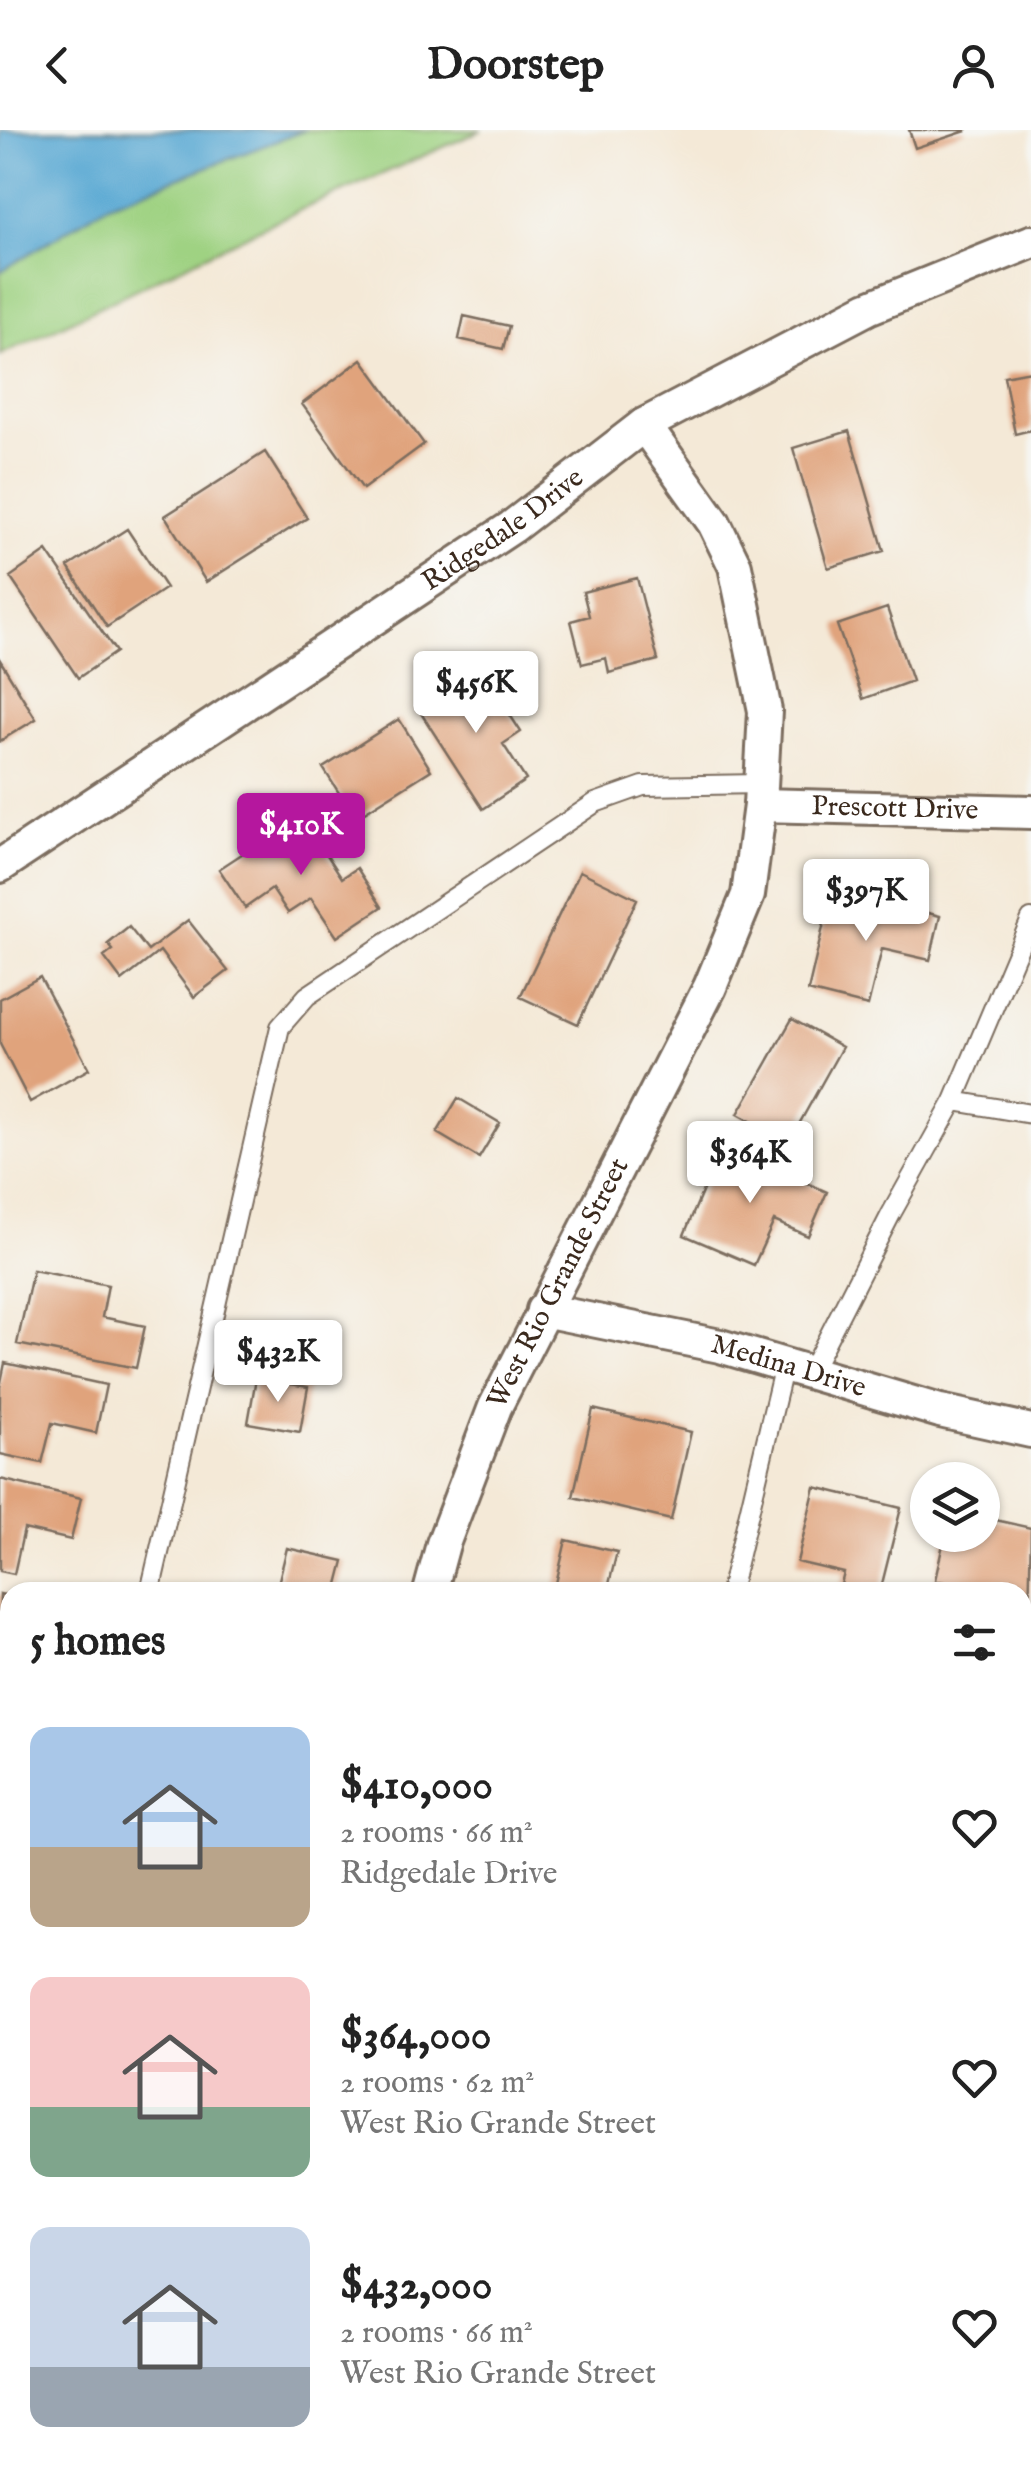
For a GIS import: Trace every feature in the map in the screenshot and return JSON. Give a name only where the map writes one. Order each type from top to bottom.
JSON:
[{"type":"street","name":"Ridgedale Drive","points":[[0,866],[512,526],[644,425],[868,308],[1031,242]]},
{"type":"street","name":"West Rio Grande Street","points":[[433,1582],[443,1544],[495,1407],[710,987],[748,895],[761,795],[765,710],[735,566],[714,523],[644,425]]},
{"type":"street","name":"Prescott Drive","points":[[761,795],[1031,812]]},
{"type":"street","name":"Medina Drive","points":[[543,1310],[720,1346],[940,1411],[1031,1431]]},
{"type":"lane","points":[[152,1582],[280,1027],[307,996],[596,803],[643,786],[761,795]]},
{"type":"lane","points":[[733,1582],[797,1369],[954,1101],[1031,919]]},
{"type":"lane","points":[[954,1101],[1031,1114]]},
{"type":"green space","points":[[0,130],[482,130],[282,218],[0,355]]},
{"type":"water","points":[[0,130],[306,130],[109,204],[0,272]]},
{"type":"building","points":[[909,130],[966,130],[966,131],[915,148]]},
{"type":"building","points":[[464,316],[509,326],[503,349],[459,339]]},
{"type":"building","points":[[362,359],[424,444],[363,489],[302,404]]},
{"type":"building","points":[[1031,371],[1031,430],[1015,434],[1004,376]]},
{"type":"building","points":[[849,431],[884,551],[828,568],[793,448]]},
{"type":"building","points":[[265,452],[307,518],[206,582],[165,516]]},
{"type":"building","points":[[127,529],[166,588],[107,627],[68,567]]},
{"type":"building","points":[[47,551],[116,652],[78,678],[10,577]]},
{"type":"building","points":[[637,578],[658,660],[609,673],[606,658],[582,664],[571,621],[589,616],[583,592]]},
{"type":"building","points":[[887,608],[912,681],[863,699],[837,625]]},
{"type":"building","points":[[0,660],[36,719],[0,741]]},
{"type":"building","points":[[479,667],[521,732],[503,744],[526,780],[483,809],[417,707]]},
{"type":"building","points":[[399,719],[431,770],[355,818],[323,768]]},
{"type":"building","points":[[301,815],[342,878],[357,868],[382,907],[337,937],[311,898],[288,913],[272,889],[245,908],[219,869]]},
{"type":"building","points":[[580,871],[637,899],[578,1024],[520,997]]},
{"type":"building","points":[[832,889],[940,916],[930,960],[882,949],[868,1006],[808,991]]},
{"type":"building","points":[[188,920],[228,971],[194,997],[160,951],[122,981],[104,957],[113,950],[108,944],[129,927],[148,951]]},
{"type":"building","points":[[40,977],[89,1069],[30,1102],[0,1044],[0,999]]},
{"type":"building","points":[[792,1019],[842,1047],[789,1142],[738,1114]]},
{"type":"building","points":[[458,1098],[500,1123],[479,1158],[437,1133]]},
{"type":"building","points":[[722,1145],[827,1192],[808,1236],[774,1221],[754,1265],[684,1235]]},
{"type":"building","points":[[33,1270],[108,1285],[102,1317],[145,1326],[136,1368],[17,1344]]},
{"type":"building","points":[[5,1363],[106,1385],[96,1433],[52,1423],[42,1463],[0,1454],[0,1387]]},
{"type":"building","points":[[256,1378],[308,1387],[300,1432],[248,1423]]},
{"type":"building","points":[[593,1409],[691,1432],[671,1520],[573,1497]]},
{"type":"building","points":[[0,1479],[81,1498],[71,1540],[24,1529],[14,1574],[0,1571]]},
{"type":"building","points":[[815,1487],[901,1508],[882,1582],[842,1582],[844,1573],[797,1562]]},
{"type":"building","points":[[1000,1521],[1031,1528],[1030,1582],[935,1580],[941,1552],[1000,1552]]},
{"type":"building","points":[[566,1540],[617,1552],[610,1582],[556,1582]]},
{"type":"building","points":[[287,1548],[344,1561],[339,1582],[278,1582]]}]
